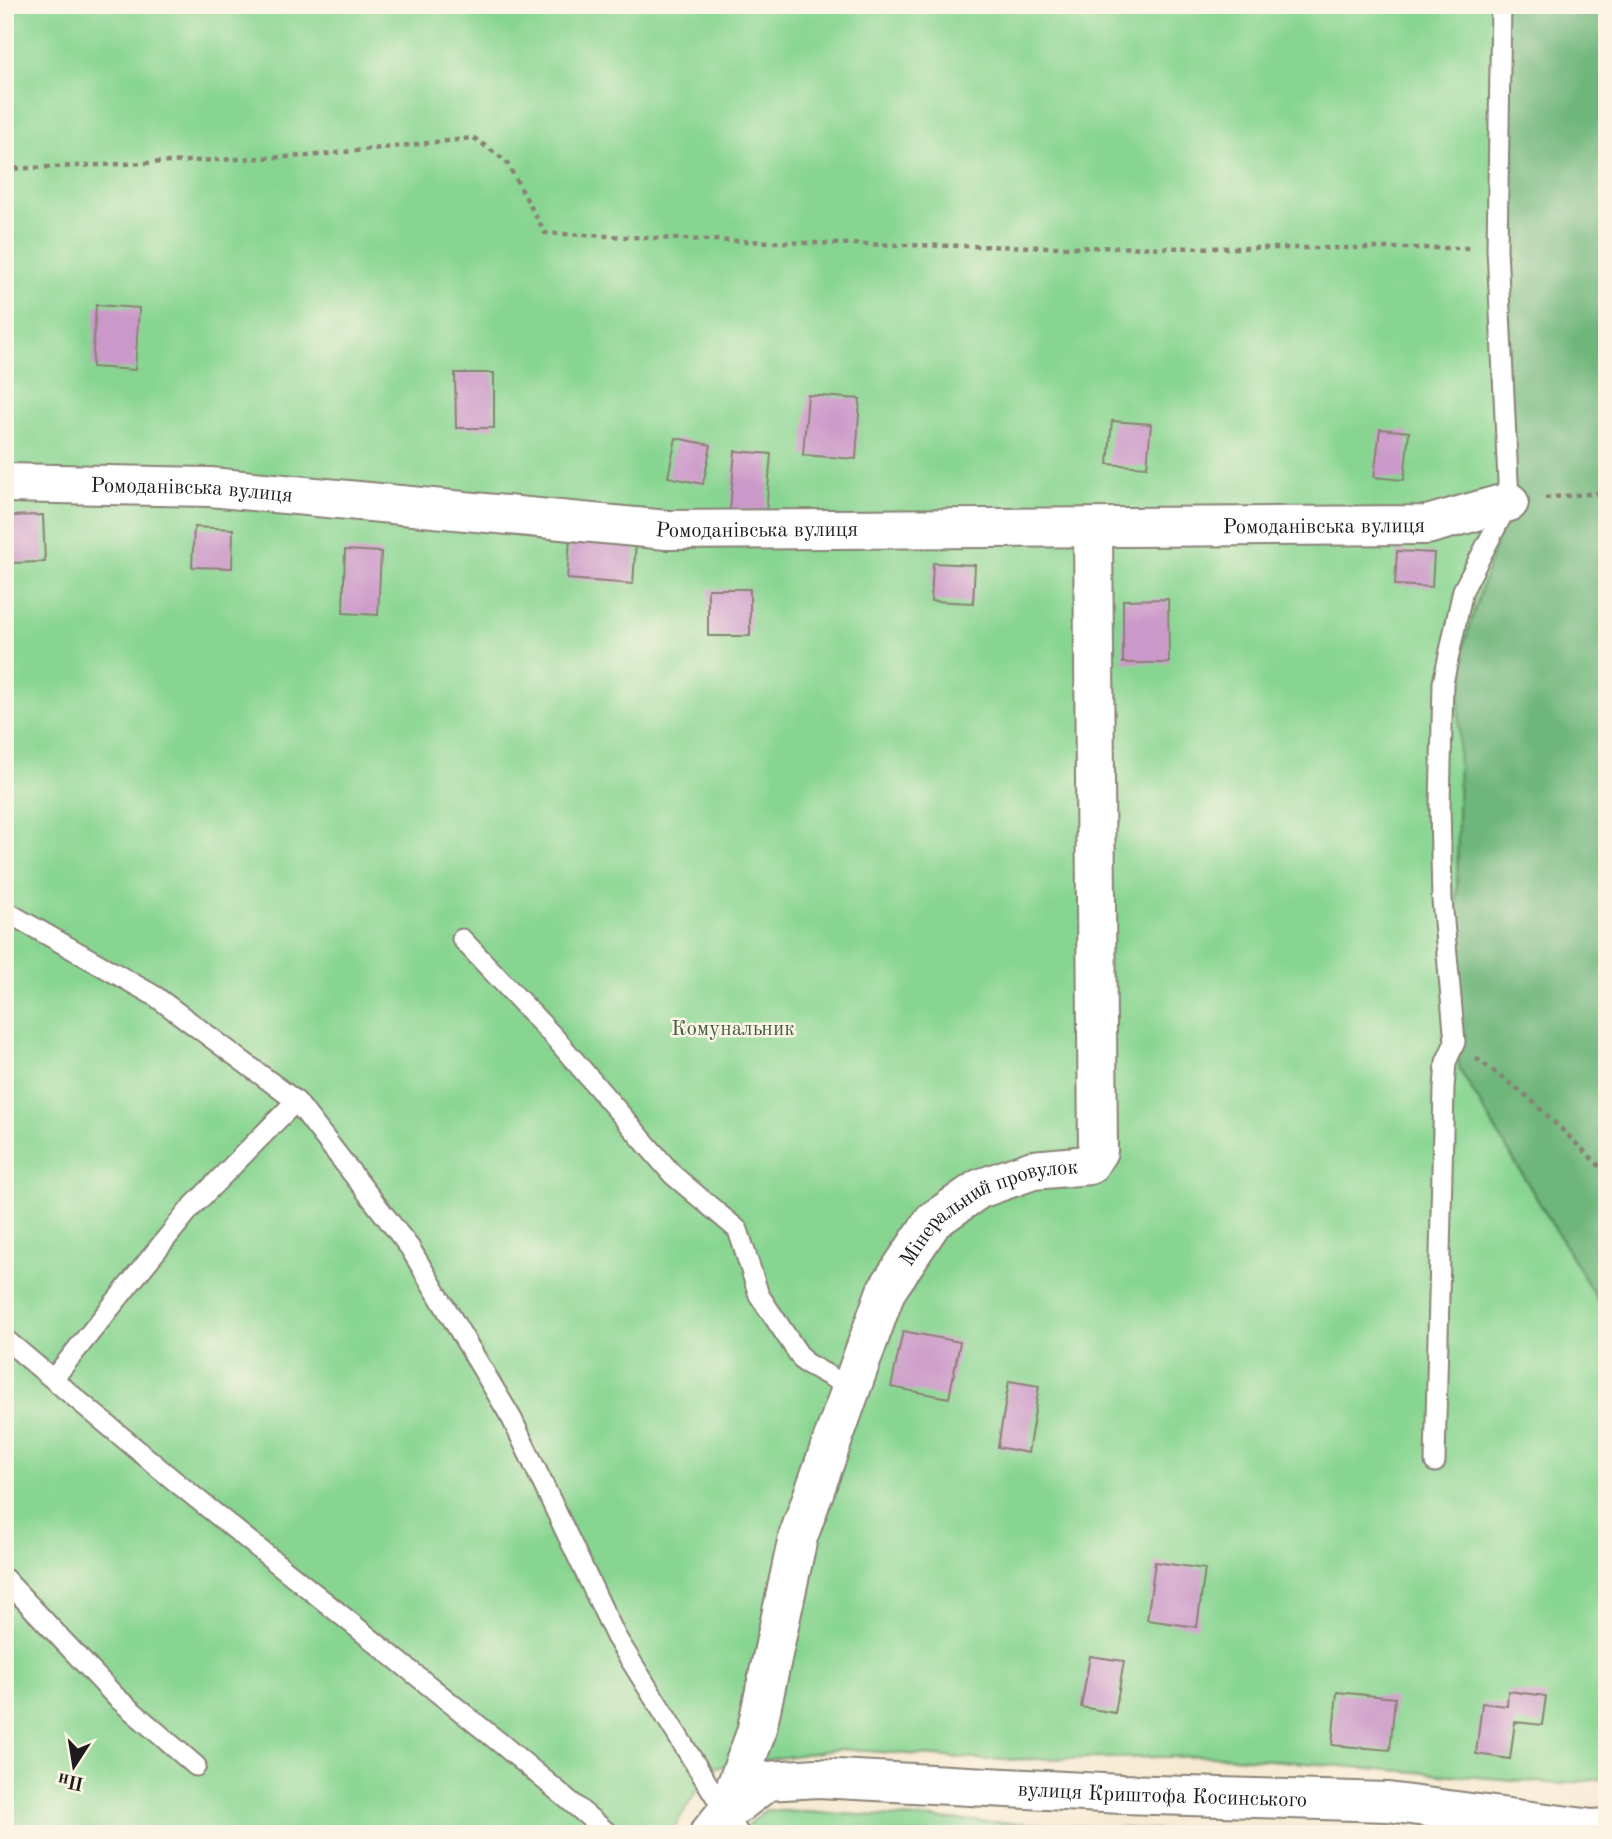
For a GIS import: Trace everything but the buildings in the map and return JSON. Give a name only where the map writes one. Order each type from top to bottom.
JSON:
[{"type":"street","name":"Ромоданівська вулиця","points":[[5,483],[210,487],[667,530],[1427,525],[1509,502]]},
{"type":"street","name":"Мінеральний провулок","points":[[724,1827],[757,1733],[798,1537],[886,1291],[933,1221],[979,1189],[1033,1170],[1089,1165],[1098,1151],[1093,528]]},
{"type":"street","name":"вулиця Криштофа Косинського","points":[[724,1827],[767,1781],[818,1779],[1122,1794],[1388,1802],[1482,1825],[1607,1828]]},
{"type":"lane","points":[[1435,1462],[1444,1088],[1446,1062],[1455,1042],[1441,900],[1443,683],[1464,590],[1509,502],[1497,248],[1501,5]]},
{"type":"lane","points":[[5,911],[155,996],[296,1101],[410,1248],[512,1419],[616,1637],[724,1827]]},
{"type":"lane","points":[[462,939],[555,1038],[673,1175],[738,1230],[759,1295],[804,1362],[851,1388]]},
{"type":"lane","points":[[53,1378],[190,1209],[296,1101]]},
{"type":"lane","points":[[5,1339],[171,1478],[609,1834]]},
{"type":"lane","points":[[5,1579],[116,1697],[196,1766]]},
{"type":"path","points":[[5,169],[308,156],[474,138],[506,161],[545,233],[683,240],[1117,247],[1497,248]]},
{"type":"path","points":[[1509,502],[1607,492]]},
{"type":"path","points":[[1455,1042],[1527,1096],[1607,1173]]},
{"type":"green space","name":"Комунальник","points":[[5,5],[1499,5],[1509,502],[1460,1070],[1607,1316],[1607,1778],[1561,1784],[1221,1756],[988,1760],[840,1749],[711,1768],[670,1834],[5,1834]]},
{"type":"green space","points":[[1499,5],[1607,5],[1607,1316],[1460,1070],[1455,1042],[1460,656],[1509,502]]},
{"type":"green space","points":[[765,1810],[1226,1834],[739,1834]]}]
